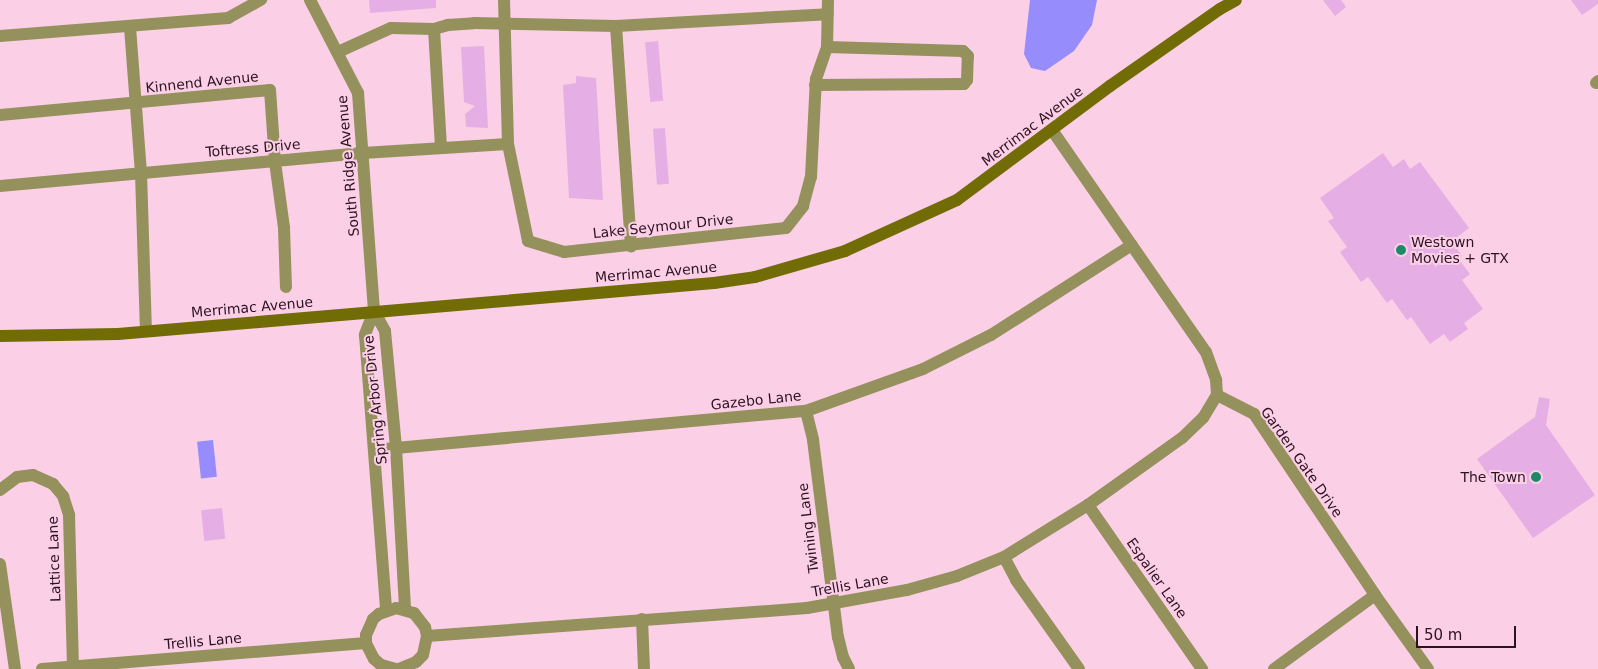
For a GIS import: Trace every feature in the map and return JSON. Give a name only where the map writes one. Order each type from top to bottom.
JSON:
[{"type":"street","points":[[0,36],[228,18],[261,0]]},
{"type":"street","name":"South Ridge Avenue","points":[[310,0],[358,93],[374,311]]},
{"type":"street","name":"Lake Seymour Drive","points":[[504,0],[508,144],[528,241],[564,252],[786,228],[803,206],[811,176],[816,85],[827,47],[828,0]]},
{"type":"street","name":"Merrimac Avenue","points":[[0,336],[146,331],[714,283],[754,277],[845,251],[957,200],[1118,80],[1220,9],[1236,0]]},
{"type":"street","points":[[338,52],[391,28],[434,29],[448,25],[504,23],[616,26],[828,14]]},
{"type":"street","points":[[616,26],[631,246]]},
{"type":"street","points":[[130,27],[140,173],[146,331]]},
{"type":"street","points":[[434,29],[441,148]]},
{"type":"street","points":[[816,85],[964,84],[967,80],[968,56],[963,51],[827,47]]},
{"type":"street","name":"Kinnend Avenue","points":[[0,115],[270,90],[275,162],[284,228],[286,287]]},
{"type":"street","points":[[1052,130],[1206,352],[1216,380],[1217,396]]},
{"type":"street","name":"Toftress Drive","points":[[0,186],[363,153],[508,144]]},
{"type":"street","name":"Gazebo Lane","points":[[374,450],[806,411],[923,369],[983,339],[1132,245]]},
{"type":"street","name":"Spring Arbor Drive","points":[[374,311],[385,331],[396,447],[405,609]]},
{"type":"street","name":"Spring Arbor Drive","points":[[374,311],[365,335],[386,610]]},
{"type":"street","name":"Trellis Lane","points":[[427,636],[807,608],[907,590],[940,581],[1004,557],[1088,505],[1182,438],[1203,418],[1217,396]]},
{"type":"street","name":"Garden Gate Drive","points":[[1217,396],[1254,414],[1375,595],[1428,669]]},
{"type":"street","name":"Twining Lane","points":[[806,411],[813,440],[832,603],[843,658],[849,669]]},
{"type":"street","name":"Lattice Lane","points":[[0,490],[17,477],[33,475],[53,484],[63,496],[69,515],[73,667]]},
{"type":"street","name":"Espalier Lane","points":[[1088,505],[1202,669]]},
{"type":"street","points":[[1004,557],[1016,580],[1079,669]]},
{"type":"street","points":[[0,564],[14,669]]},
{"type":"street","points":[[1274,669],[1375,595]]},
{"type":"street","points":[[405,609],[420,619],[427,636],[423,655],[416,662],[397,669],[381,665],[374,659],[366,643],[368,627],[373,619],[386,610],[405,609]]},
{"type":"street","points":[[642,620],[644,669]]},
{"type":"street","name":"Trellis Lane","points":[[42,669],[366,643]]},
{"type":"shaded area","points":[[1030,0],[1097,0],[1092,25],[1074,51],[1045,71],[1031,68],[1024,54]]},
{"type":"shaded area","points":[[213,440],[217,477],[201,478],[197,442]]},
{"type":"building","points":[[369,0],[436,0],[436,8],[370,13]]},
{"type":"building","points":[[1323,0],[1341,0],[1346,7],[1335,16]]},
{"type":"building","points":[[1571,0],[1598,0],[1598,4],[1582,15]]},
{"type":"building","points":[[658,41],[663,101],[650,102],[645,42]]},
{"type":"building","points":[[484,46],[488,128],[466,127],[465,114],[475,106],[464,102],[461,47]]},
{"type":"building","points":[[576,76],[596,78],[603,200],[569,198],[563,85],[576,83]]},
{"type":"building","points":[[665,128],[669,184],[657,185],[653,129]]},
{"type":"building","name":"Westown Movies + GTX","points":[[1383,153],[1393,167],[1404,159],[1410,169],[1420,162],[1469,228],[1452,241],[1462,256],[1458,258],[1470,274],[1462,280],[1483,309],[1464,323],[1468,329],[1450,342],[1444,334],[1430,344],[1411,317],[1407,320],[1392,299],[1387,303],[1368,277],[1361,282],[1340,252],[1347,247],[1328,221],[1334,218],[1320,198]]},
{"type":"building","name":"The Town","points":[[1539,397],[1550,399],[1546,425],[1595,495],[1533,538],[1477,459],[1535,417]]},
{"type":"building","points":[[222,508],[225,539],[204,541],[201,510]]},
{"type":"place","name":"Westown Movies + GTX","points":[[1401,250]]},
{"type":"place","name":"The Town","points":[[1536,477]]}]
